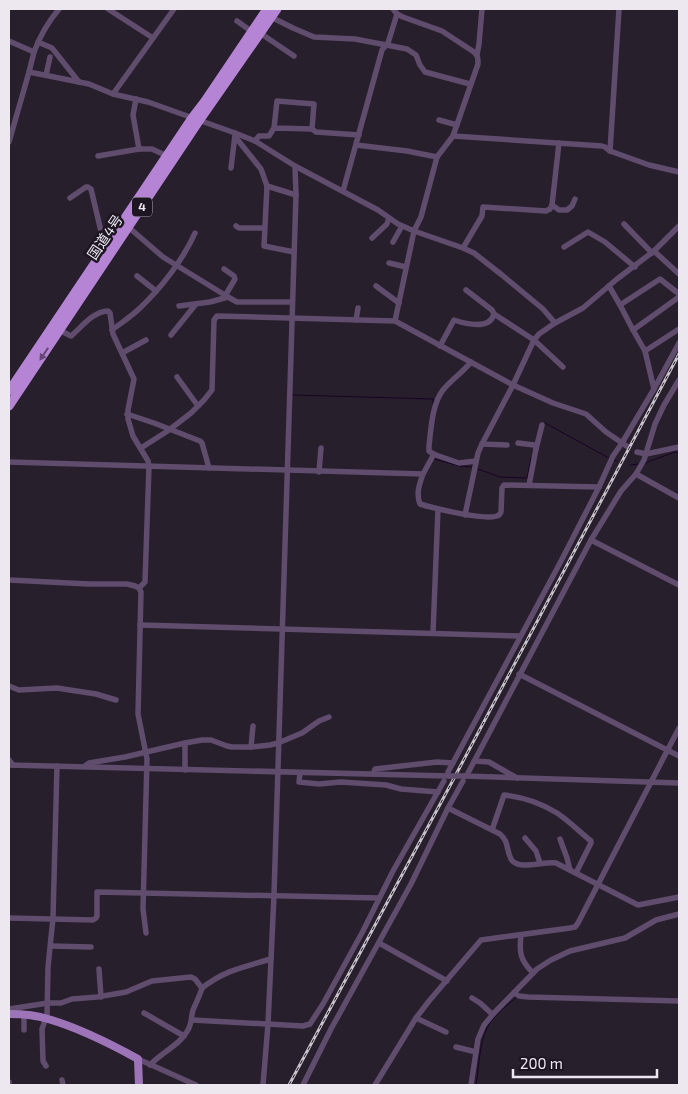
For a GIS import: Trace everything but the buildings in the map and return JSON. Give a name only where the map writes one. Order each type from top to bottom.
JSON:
[{"type":"highway","name":"国道4号","points":[[9,406],[12,389],[56,328],[255,32],[269,13],[276,9]]},
{"type":"highway","name":"国道4号","points":[[56,328],[105,248],[125,225],[167,156],[195,119]]},
{"type":"main road","points":[[9,1014],[46,1018],[71,1026],[107,1042],[138,1059],[137,1085]]},
{"type":"street","points":[[9,142],[34,52],[47,25],[59,9]]},
{"type":"street","points":[[108,9],[153,38]]},
{"type":"street","points":[[113,94],[174,9]]},
{"type":"street","points":[[395,321],[414,231],[421,217],[438,157],[453,136],[478,64],[477,55],[482,9]]},
{"type":"street","points":[[610,151],[620,9]]},
{"type":"street","points":[[343,191],[382,50],[388,43],[395,11],[442,31],[477,55]]},
{"type":"street","points":[[269,13],[293,28],[314,37],[355,39],[406,49],[416,55],[425,72],[470,84]]},
{"type":"street","points":[[238,21],[294,56]]},
{"type":"street","points":[[9,42],[34,52]]},
{"type":"street","points":[[38,42],[52,48],[79,82]]},
{"type":"street","points":[[46,75],[50,57]]},
{"type":"street","points":[[29,72],[79,82],[113,94],[148,102],[255,141],[295,166],[378,210],[402,226],[474,253],[543,309],[555,323]]},
{"type":"street","points":[[136,99],[133,115],[139,150]]},
{"type":"street","points":[[255,141],[259,136],[269,136],[274,128],[278,101],[314,104],[312,129]]},
{"type":"street","points":[[439,120],[457,125]]},
{"type":"street","points":[[274,128],[312,129],[316,132],[359,135]]},
{"type":"street","points":[[231,168],[235,133]]},
{"type":"street","points":[[235,133],[237,139],[261,169],[266,186],[264,246],[294,252]]},
{"type":"street","points":[[453,136],[602,146],[610,151],[649,165],[679,172]]},
{"type":"street","points":[[462,248],[482,216],[483,207],[550,209],[559,143]]},
{"type":"street","points":[[356,145],[438,157]]},
{"type":"street","points":[[98,156],[152,149],[167,156]]},
{"type":"street","points":[[263,1085],[274,895],[296,195],[295,166]]},
{"type":"street","points":[[266,186],[296,195]]},
{"type":"street","points":[[70,198],[86,187],[90,187],[105,248]]},
{"type":"street","points":[[552,205],[559,210],[567,210],[572,206],[575,199]]},
{"type":"street","points":[[372,238],[387,224],[390,218]]},
{"type":"street","points":[[624,224],[679,274]]},
{"type":"street","points":[[125,225],[163,257],[238,302],[292,302]]},
{"type":"street","points":[[236,226],[238,228],[264,228]]},
{"type":"street","points":[[393,242],[402,226]]},
{"type":"street","points":[[465,515],[478,453],[514,386],[534,340],[539,334],[555,323],[582,308],[653,252],[679,226]]},
{"type":"street","points":[[564,247],[588,232],[604,242],[634,267]]},
{"type":"street","points":[[112,330],[140,309],[176,265],[195,233]]},
{"type":"street","points":[[389,263],[406,267]]},
{"type":"street","points":[[224,269],[234,276],[235,279],[227,296]]},
{"type":"street","points":[[137,276],[156,290]]},
{"type":"street","points":[[620,305],[660,278],[679,296],[633,330]]},
{"type":"street","points":[[376,286],[399,303]]},
{"type":"street","points":[[609,286],[645,351],[654,389]]},
{"type":"street","points":[[466,290],[492,310],[494,314],[534,340],[563,367]]},
{"type":"street","points":[[179,306],[196,304],[227,296]]},
{"type":"street","points":[[171,335],[196,304]]},
{"type":"street","points":[[356,320],[358,308]]},
{"type":"street","points":[[56,328],[71,336],[90,319],[106,311],[110,313],[113,334],[134,379],[127,414],[133,436],[149,466],[145,582],[139,588]]},
{"type":"street","points":[[440,346],[454,320],[464,324],[487,324],[493,319],[494,314]]},
{"type":"street","points":[[141,448],[170,430],[209,394],[212,387],[214,320],[216,316],[395,321],[514,386],[553,403],[586,414],[606,432],[628,447]]},
{"type":"street","points":[[645,351],[679,329]]},
{"type":"street","points":[[122,353],[146,340]]},
{"type":"street","points":[[449,774],[453,763],[600,487],[613,456],[679,344]]},
{"type":"street","points":[[471,362],[444,388],[436,401],[429,451],[458,463],[475,466]]},
{"type":"street","points":[[177,377],[198,406]]},
{"type":"street","points":[[303,1085],[411,884],[448,808],[591,540],[621,491],[636,474],[645,457],[654,424],[679,380]]},
{"type":"street","points":[[127,414],[200,441],[209,468]]},
{"type":"street","points":[[529,485],[542,425]]},
{"type":"street","points":[[518,443],[534,445],[536,449]]},
{"type":"street","points":[[482,444],[507,445]]},
{"type":"street","points":[[637,452],[645,457],[679,447]]},
{"type":"street","points":[[320,472],[321,448]]},
{"type":"street","points":[[434,454],[422,474],[418,493],[420,504],[465,515],[497,516],[500,514],[502,486],[506,484],[600,487]]},
{"type":"street","points":[[9,462],[422,474]]},
{"type":"street","points":[[636,474],[679,498]]},
{"type":"street","points":[[433,633],[438,509]]},
{"type":"street","points":[[591,540],[679,585]]},
{"type":"street","points":[[9,580],[126,584],[139,588]]},
{"type":"street","points":[[139,588],[141,596],[138,714],[146,752],[147,768],[143,917],[146,933]]},
{"type":"street","points":[[140,624],[520,636]]},
{"type":"street","points":[[519,674],[679,756]]},
{"type":"street","points":[[9,686],[19,690],[57,688],[96,694],[116,700]]},
{"type":"street","points":[[85,766],[89,763],[202,740],[211,740],[227,746],[251,747],[278,743],[302,733],[329,717]]},
{"type":"street","points":[[251,747],[253,726]]},
{"type":"street","points":[[375,1085],[416,1018],[482,940],[575,927],[599,885],[679,728]]},
{"type":"street","points":[[185,743],[185,770]]},
{"type":"street","points":[[9,760],[11,765],[300,773],[449,774],[465,777],[679,783]]},
{"type":"street","points":[[474,761],[489,762],[518,778]]},
{"type":"street","points":[[373,774],[375,769],[437,762],[453,763]]},
{"type":"street","points":[[46,1066],[43,1061],[42,1029],[48,1003],[48,967],[53,918],[57,766]]},
{"type":"street","points":[[300,773],[300,782],[386,785],[438,792]]},
{"type":"street","points":[[192,1020],[303,1026],[310,1024],[323,1004],[444,781]]},
{"type":"street","points":[[492,830],[504,794],[531,801],[551,810],[591,841],[573,872]]},
{"type":"street","points":[[448,808],[505,838],[511,859],[515,863],[522,865],[556,863],[638,905],[679,897]]},
{"type":"street","points":[[525,838],[536,851],[540,863]]},
{"type":"street","points":[[560,839],[573,872]]},
{"type":"street","points":[[9,918],[94,919],[97,913],[97,892],[379,898]]},
{"type":"street","points":[[471,1085],[476,1052],[486,1022],[533,973],[544,964],[570,950],[625,938],[656,920],[679,914]]},
{"type":"street","points":[[521,935],[520,953],[524,963],[533,973]]},
{"type":"street","points":[[379,943],[448,980]]},
{"type":"street","points":[[51,946],[90,947]]},
{"type":"street","points":[[150,1064],[184,1036],[192,1020],[202,988],[224,973],[271,959]]},
{"type":"street","points":[[99,969],[101,997]]},
{"type":"street","points":[[9,1009],[61,1003],[72,999],[101,997],[126,992],[152,981],[186,977],[195,979],[202,988]]},
{"type":"street","points":[[514,993],[520,996],[679,1001]]},
{"type":"street","points":[[472,998],[492,1014]]},
{"type":"street","points":[[144,1013],[184,1036]]},
{"type":"street","points":[[24,1015],[24,1030]]},
{"type":"street","points":[[416,1018],[446,1032]]},
{"type":"street","points":[[456,1047],[476,1052]]},
{"type":"street","points":[[138,1059],[196,1085]]},
{"type":"waterway","points":[[293,395],[433,399],[433,405]]},
{"type":"waterway","points":[[545,423],[609,458]]},
{"type":"waterway","points":[[645,463],[675,452],[679,453]]},
{"type":"waterway","points":[[478,469],[500,477],[527,478],[531,458]]},
{"type":"waterway","points":[[434,459],[472,467]]},
{"type":"waterway","points":[[613,460],[617,461]]},
{"type":"waterway","points":[[630,465],[639,464]]},
{"type":"waterway","points":[[476,1085],[481,1049],[487,1028],[496,1015],[517,997]]},
{"type":"railway","points":[[289,1085],[679,354]]}]
